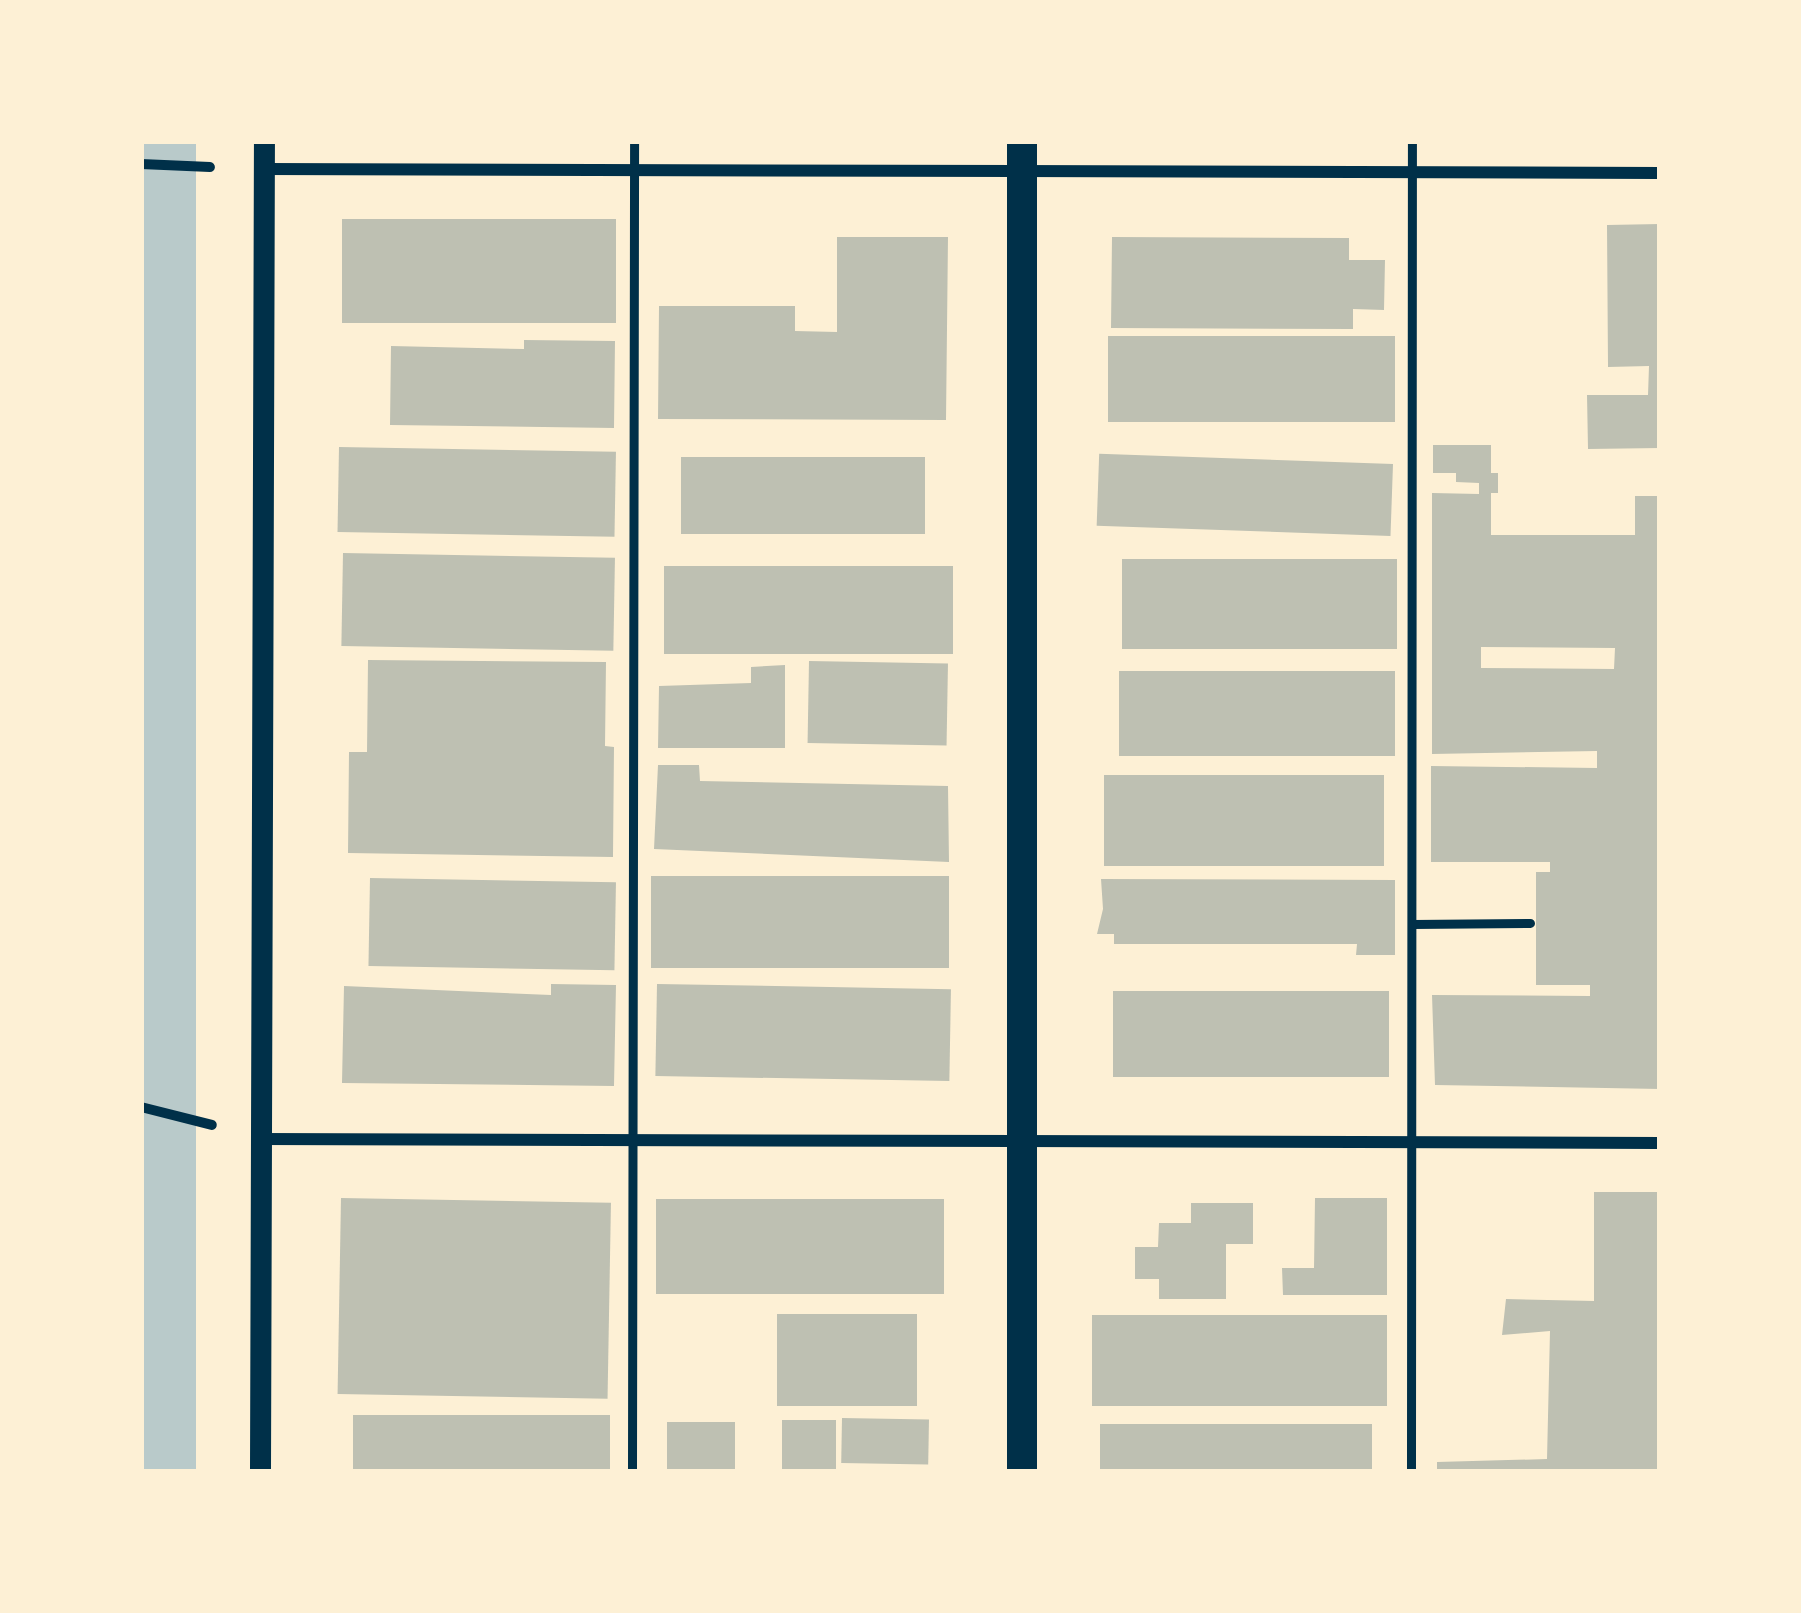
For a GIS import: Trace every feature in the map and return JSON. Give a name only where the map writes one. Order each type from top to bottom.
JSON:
[{"type":"main road","points":[[1022,141],[1022,1472]]},
{"type":"street","points":[[260,1472],[264,141]]},
{"type":"street","points":[[141,164],[211,167]]},
{"type":"street","points":[[264,169],[1660,173]]},
{"type":"street","points":[[141,1107],[212,1125]]},
{"type":"street","points":[[260,1139],[632,1136],[1660,1143]]},
{"type":"lane","points":[[632,1472],[634,141]]},
{"type":"lane","points":[[1411,1472],[1412,141]]},
{"type":"lane","points":[[1412,924],[1530,923]]},
{"type":"shaded area","points":[[141,141],[196,141],[196,1472],[141,1472]]},
{"type":"building","points":[[342,219],[616,219],[616,323],[342,323]]},
{"type":"building","points":[[1660,224],[1660,448],[1588,449],[1587,395],[1648,395],[1649,366],[1608,367],[1607,225]]},
{"type":"building","points":[[837,237],[948,237],[946,420],[658,419],[659,306],[795,306],[795,331],[837,332]]},
{"type":"building","points":[[1112,237],[1349,238],[1349,260],[1385,260],[1384,310],[1353,309],[1353,329],[1111,328]]},
{"type":"building","points":[[1108,336],[1395,336],[1395,422],[1108,422]]},
{"type":"building","points":[[524,340],[615,341],[614,428],[390,425],[391,346],[524,349]]},
{"type":"building","points":[[1433,445],[1491,445],[1491,473],[1498,473],[1498,493],[1491,493],[1491,535],[1635,535],[1635,496],[1660,496],[1660,1089],[1435,1085],[1432,995],[1590,996],[1590,985],[1536,985],[1536,872],[1550,872],[1550,862],[1431,862],[1431,766],[1597,768],[1597,751],[1432,754],[1432,493],[1479,494],[1479,483],[1456,482],[1456,473],[1433,473]],"holes":[[[1481,647],[1615,648],[1614,669],[1481,668]]]},
{"type":"building","points":[[339,447],[616,452],[614,537],[338,532]]},
{"type":"building","points":[[1099,454],[1393,464],[1390,536],[1097,526]]},
{"type":"building","points":[[681,457],[925,457],[925,534],[681,534]]},
{"type":"building","points":[[343,553],[615,558],[613,651],[341,646]]},
{"type":"building","points":[[1122,559],[1397,559],[1397,649],[1122,649]]},
{"type":"building","points":[[664,566],[953,566],[953,654],[664,654]]},
{"type":"building","points":[[368,660],[606,662],[605,746],[614,747],[613,857],[348,853],[349,752],[367,752]]},
{"type":"building","points":[[809,661],[948,663],[947,745],[808,743]]},
{"type":"building","points":[[785,665],[785,748],[658,748],[659,686],[751,683],[751,667]]},
{"type":"building","points":[[1119,671],[1395,671],[1395,756],[1119,756]]},
{"type":"building","points":[[658,765],[699,765],[700,781],[948,786],[949,862],[654,849]]},
{"type":"building","points":[[1104,775],[1384,775],[1384,866],[1104,866]]},
{"type":"building","points":[[651,876],[949,876],[949,968],[651,968]]},
{"type":"building","points":[[370,878],[616,882],[614,970],[368,966]]},
{"type":"building","points":[[1101,879],[1395,880],[1395,955],[1356,955],[1357,944],[1114,944],[1114,934],[1097,934],[1103,909]]},
{"type":"building","points":[[551,984],[616,985],[614,1086],[342,1083],[344,986],[551,995]]},
{"type":"building","points":[[657,984],[951,989],[949,1081],[655,1076]]},
{"type":"building","points":[[1113,991],[1389,991],[1389,1077],[1113,1077]]},
{"type":"building","points":[[1594,1192],[1660,1192],[1660,1472],[1437,1472],[1437,1462],[1547,1459],[1550,1331],[1502,1335],[1506,1299],[1594,1301]]},
{"type":"building","points":[[341,1198],[611,1203],[608,1399],[338,1394]]},
{"type":"building","points":[[1315,1198],[1387,1198],[1387,1295],[1283,1295],[1282,1268],[1314,1268]]},
{"type":"building","points":[[656,1199],[944,1199],[944,1294],[656,1294]]},
{"type":"building","points":[[1191,1203],[1253,1203],[1253,1244],[1226,1244],[1226,1299],[1159,1299],[1159,1279],[1135,1279],[1135,1247],[1158,1247],[1159,1223],[1191,1223]]},
{"type":"building","points":[[777,1314],[917,1314],[917,1406],[777,1406]]},
{"type":"building","points":[[1092,1315],[1387,1315],[1387,1406],[1092,1406]]},
{"type":"building","points":[[353,1415],[610,1415],[610,1472],[353,1472]]},
{"type":"building","points":[[842,1418],[929,1420],[928,1465],[841,1463]]},
{"type":"building","points":[[782,1420],[836,1420],[836,1472],[782,1472]]},
{"type":"building","points":[[667,1422],[735,1422],[735,1472],[667,1472]]},
{"type":"building","points":[[1100,1424],[1372,1424],[1372,1472],[1100,1472]]}]
